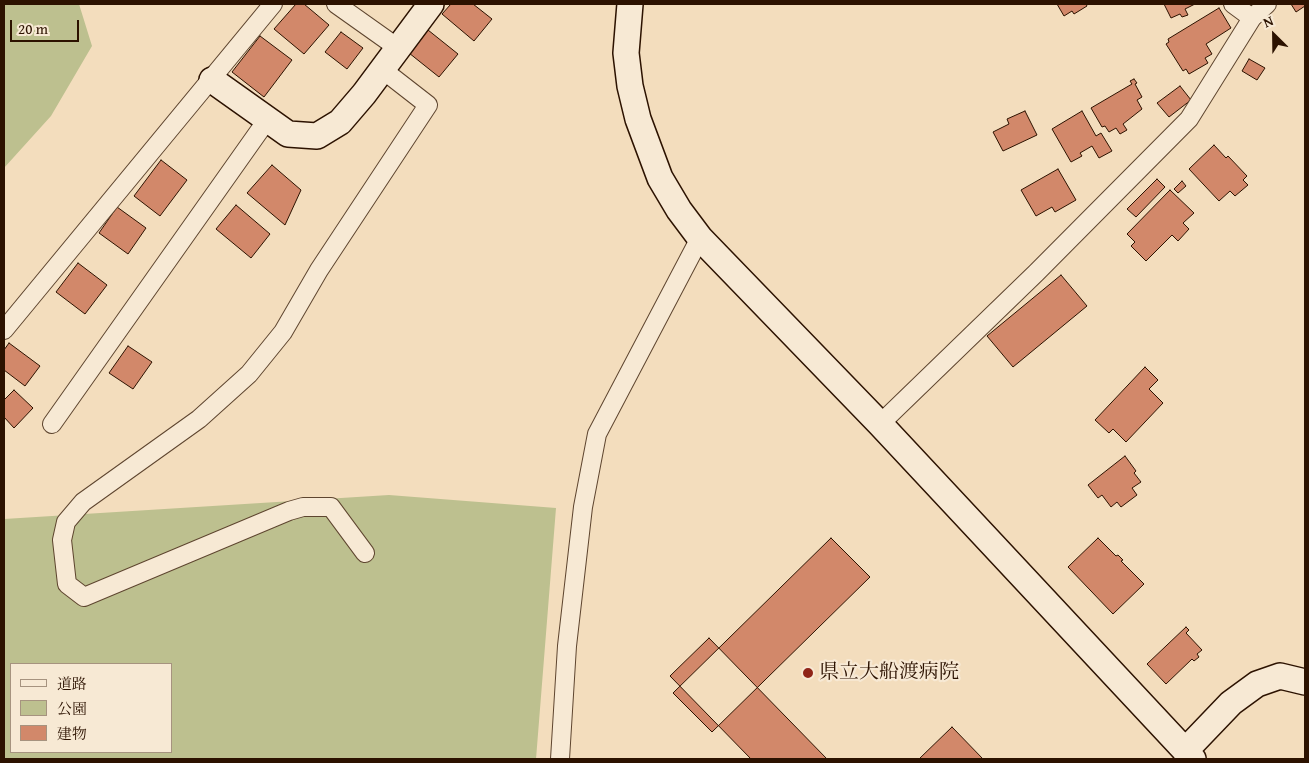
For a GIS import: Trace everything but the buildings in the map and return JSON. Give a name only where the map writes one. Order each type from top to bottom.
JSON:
[{"type":"street","points":[[4,330],[273,4]]},
{"type":"street","points":[[336,4],[398,48]]},
{"type":"street","points":[[212,80],[288,134],[317,136],[340,122],[383,70],[431,4]]},
{"type":"street","points":[[630,4],[626,53],[630,86],[638,119],[660,178],[679,210],[700,238],[880,424],[1189,755],[1231,703],[1257,684],[1280,676],[1305,682]]},
{"type":"street","points":[[1233,4],[1252,18]]},
{"type":"street","points":[[880,424],[1036,273],[1189,119],[1252,18],[1267,4]]},
{"type":"street","points":[[365,553],[331,507],[304,507],[289,511],[84,597],[67,584],[62,540],[66,522],[83,502],[199,419],[249,374],[283,332],[319,270],[428,105],[383,70]]},
{"type":"street","points":[[52,424],[267,120]]},
{"type":"street","points":[[560,759],[567,646],[582,507],[597,434],[700,238]]},
{"type":"green space","points":[[4,4],[79,4],[92,46],[51,116],[4,168]]},
{"type":"green space","points":[[389,495],[556,508],[536,759],[4,759],[4,519]]},
{"type":"place","name":"県立大船渡病院","points":[[808,673]]}]
